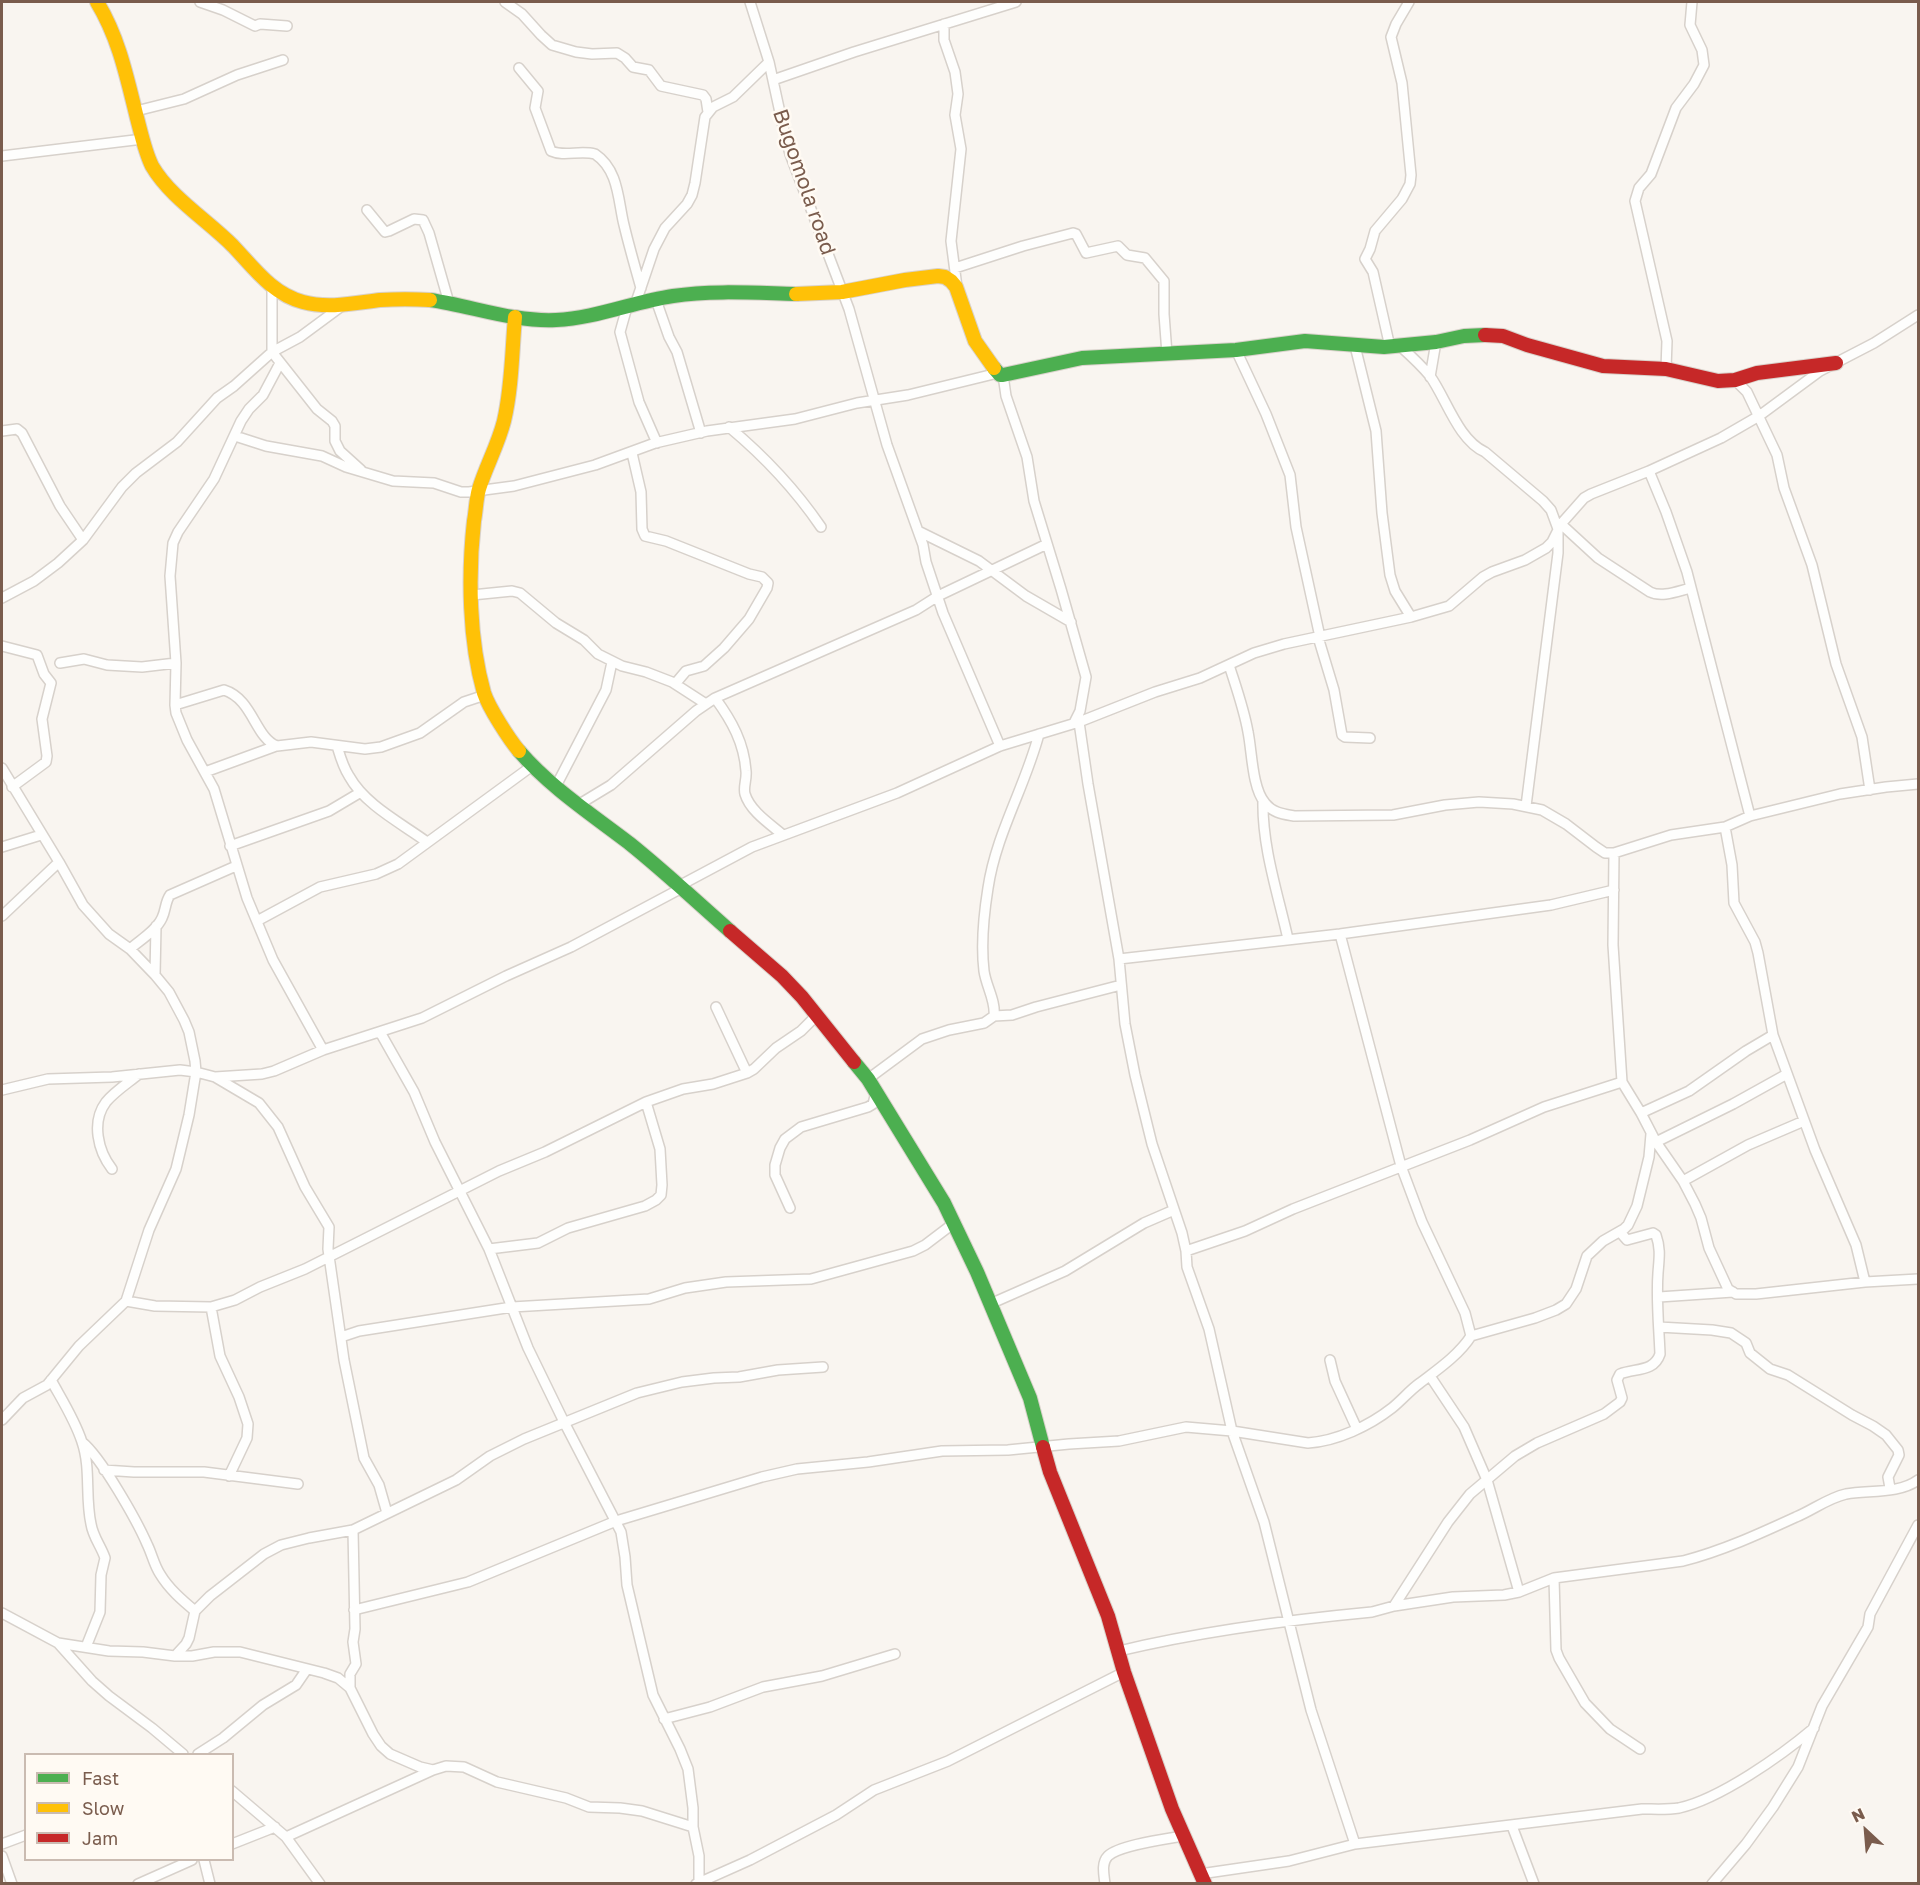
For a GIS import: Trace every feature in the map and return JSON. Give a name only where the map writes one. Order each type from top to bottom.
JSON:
[{"type":"street","points":[[97,2],[109,22],[118,45],[152,165],[171,190],[217,230],[272,287],[287,298],[342,306],[391,298],[417,298],[530,321],[558,320],[607,313],[656,300],[713,292],[773,294],[842,292],[907,279],[941,276],[951,281],[957,289]]},
{"type":"street","points":[[200,2],[223,10],[255,26],[260,24],[287,26]]},
{"type":"street","points":[[505,2],[522,14],[552,45],[584,53],[617,53],[633,67],[649,70],[662,86],[703,95],[708,112]]},
{"type":"street","name":"Bugomola road","points":[[750,2],[769,62],[790,154],[842,292],[862,353],[887,445],[918,531],[943,613],[1000,746]]},
{"type":"street","points":[[773,80],[854,52],[1016,2]]},
{"type":"street","points":[[1409,2],[1391,38],[1406,111],[1410,184],[1402,199],[1375,231],[1365,259],[1373,272],[1395,346],[1430,377],[1460,427],[1478,449],[1485,452],[1544,501],[1559,526],[1598,558],[1656,595],[1691,588]]},
{"type":"street","points":[[1666,369],[1667,341],[1635,201],[1639,188],[1651,174],[1676,108],[1694,84],[1704,65],[1702,50],[1690,25],[1692,2]]},
{"type":"street","points":[[944,24],[944,40],[955,72],[958,92],[955,115],[961,149],[951,241],[957,289],[975,339],[1000,374],[1005,396],[1027,458],[1034,501],[1086,677],[1076,723],[1119,959],[1125,1024],[1135,1075],[1152,1144],[1186,1251],[1187,1267],[1209,1329],[1232,1431],[1263,1521],[1311,1710],[1355,1845]]},
{"type":"street","points":[[136,111],[184,99],[237,75],[283,60]]},
{"type":"street","points":[[657,443],[639,402],[620,332],[641,288],[657,242],[665,228],[687,204],[692,195],[704,122],[708,112],[733,97],[769,62]]},
{"type":"street","points":[[519,68],[538,91],[535,108],[551,151],[558,154],[580,152],[595,154],[611,172],[618,190],[641,288]]},
{"type":"street","points":[[2,156],[143,139]]},
{"type":"street","points":[[367,210],[387,232],[414,219],[423,220],[429,233],[449,303]]},
{"type":"street","points":[[955,268],[1023,246],[1074,233],[1086,254],[1117,245],[1128,255],[1145,258],[1164,279],[1167,354]]},
{"type":"street","points":[[272,287],[272,352],[316,409],[334,423],[335,441],[340,451],[365,473]]},
{"type":"street","points":[[656,300],[669,337],[677,352],[701,433]]},
{"type":"street","points":[[2,598],[48,572],[83,540],[136,472],[177,442],[217,398],[272,352],[300,337],[342,306]]},
{"type":"street","points":[[215,1077],[262,1074],[323,1050],[422,1018],[571,947],[752,847],[897,792],[1000,746],[1076,723],[1155,692],[1200,678],[1254,653],[1449,606],[1492,572],[1539,553],[1552,542],[1559,526],[1591,494],[1649,471],[1721,438],[1758,416],[1820,371],[1874,343],[1918,315]]},
{"type":"street","points":[[514,317],[504,420],[495,450],[478,491],[473,532],[474,646],[484,695],[512,743],[532,766],[631,845],[782,976],[802,996],[816,1016],[848,1052],[876,1092],[954,1223],[1030,1398],[1054,1482],[1108,1616],[1125,1672],[1183,1836],[1203,1879],[1355,1845],[1601,1814],[1684,1806],[1730,1786],[1814,1728]]},
{"type":"street","points":[[235,436],[266,446],[322,456],[346,467],[400,482],[442,485],[461,492],[514,486],[595,465],[657,443],[701,433],[729,427],[795,419],[1082,358],[1236,350],[1305,341],[1334,342],[1355,346],[1395,346],[1436,342],[1464,336],[1503,336],[1603,366],[1666,369],[1706,380],[1735,380],[1757,373],[1836,363]]},
{"type":"street","points":[[1430,377],[1436,342]]},
{"type":"street","points":[[1355,346],[1376,431],[1382,513],[1390,575],[1395,591],[1411,617]]},
{"type":"street","points":[[1236,350],[1290,475],[1296,527],[1319,637],[1334,690],[1342,735],[1370,738]]},
{"type":"street","points":[[280,363],[262,395],[241,421],[214,479],[173,543],[170,576],[176,663],[175,705],[187,741],[205,772],[217,800],[236,866],[273,960],[323,1050]]},
{"type":"street","points":[[1735,380],[1747,392],[1777,455],[1784,488],[1812,565],[1836,664],[1862,737],[1870,790]]},
{"type":"street","points":[[729,427],[780,474],[821,527]]},
{"type":"street","points":[[2,431],[17,429],[22,433],[60,506],[83,540]]},
{"type":"street","points":[[632,453],[640,487],[642,529],[645,536],[762,577],[768,583],[749,619],[738,633],[706,664],[689,669],[675,684]]},
{"type":"street","points":[[1649,471],[1687,572],[1750,816]]},
{"type":"street","points":[[1526,806],[1557,572],[1559,526]]},
{"type":"street","points":[[918,531],[979,561],[1026,596],[1071,622]]},
{"type":"street","points":[[578,805],[611,785],[716,698],[902,617],[939,596],[1047,544]]},
{"type":"street","points":[[472,595],[512,591],[520,593],[556,623],[584,640],[598,654],[612,662],[653,674],[675,684],[706,704]]},
{"type":"street","points":[[2,646],[37,655],[44,674],[51,682],[42,719],[46,762],[12,787]]},
{"type":"street","points":[[60,663],[84,659],[107,664],[142,667],[176,663]]},
{"type":"street","points":[[556,786],[606,690],[612,662]]},
{"type":"street","points":[[1229,665],[1246,721],[1257,783],[1263,801],[1268,849],[1288,939]]},
{"type":"street","points":[[175,705],[220,690],[228,691],[248,708],[265,738],[276,746]]},
{"type":"street","points":[[205,772],[276,746],[311,742],[374,748],[405,740],[420,733],[464,702],[484,695]]},
{"type":"street","points":[[716,698],[736,731],[744,752],[746,774],[744,788],[749,803],[783,835]]},
{"type":"street","points":[[994,1016],[984,967],[988,888],[1002,833],[1034,754],[1039,734]]},
{"type":"street","points":[[337,746],[348,776],[361,792],[427,842]]},
{"type":"street","points":[[257,921],[320,887],[376,874],[398,864],[532,766]]},
{"type":"street","points":[[2,768],[83,905],[109,934],[130,949],[169,992],[184,1020],[196,1072],[189,1115],[176,1169],[149,1230],[126,1301],[79,1346],[51,1380],[40,1390],[22,1398],[2,1420]]},
{"type":"street","points":[[1263,801],[1278,813],[1294,816],[1393,815],[1445,805],[1479,802],[1514,804],[1542,810],[1605,853],[1614,853],[1671,835],[1725,827],[1750,816],[1840,794],[1918,784]]},
{"type":"street","points":[[230,846],[329,811],[361,792]]},
{"type":"street","points":[[1725,827],[1732,866],[1734,903],[1755,942],[1773,1035],[1815,1150],[1856,1245],[1865,1282]]},
{"type":"street","points":[[2,847],[41,836]]},
{"type":"street","points":[[1614,853],[1613,945],[1622,1082],[1654,1138],[1683,1181],[1701,1218],[1709,1248],[1728,1288],[1736,1294],[1756,1294],[1865,1282],[1918,1279]]},
{"type":"street","points":[[2,916],[59,862]]},
{"type":"street","points":[[130,949],[156,926],[163,915],[166,901],[171,895],[236,866]]},
{"type":"street","points":[[1119,959],[1340,934],[1551,905],[1614,890]]},
{"type":"street","points":[[155,975],[156,926]]},
{"type":"street","points":[[354,1610],[468,1582],[616,1521],[762,1477],[797,1469],[942,1451],[1008,1450],[1119,1442],[1186,1428],[1232,1431],[1308,1443],[1319,1442],[1357,1429],[1383,1415],[1467,1343],[1471,1336],[1465,1313],[1422,1222],[1401,1166],[1340,934]]},
{"type":"street","points":[[868,1079],[922,1039],[949,1030],[984,1023],[994,1016],[1012,1015],[1121,985]]},
{"type":"street","points":[[716,1007],[747,1073]]},
{"type":"street","points":[[126,1301],[155,1306],[211,1307],[235,1300],[260,1287],[292,1275],[499,1171],[583,1134],[646,1102],[683,1089],[713,1084],[747,1073],[816,1016]]},
{"type":"street","points":[[380,1032],[414,1092],[435,1142],[489,1249],[528,1348],[616,1521],[623,1543],[628,1592],[653,1695],[688,1769],[693,1827],[699,1856],[698,1883],[745,1862],[836,1815],[874,1790],[948,1761],[1125,1672]]},
{"type":"street","points":[[1641,1113],[1689,1090],[1773,1035]]},
{"type":"street","points":[[2,1090],[48,1079],[112,1077],[180,1071],[215,1077],[259,1103],[278,1127],[305,1187],[329,1227],[329,1256],[350,1393],[364,1458],[379,1485],[387,1513]]},
{"type":"street","points":[[112,1169],[99,1147],[100,1115],[106,1103],[139,1074]]},
{"type":"street","points":[[1654,1138],[1733,1104],[1787,1074]]},
{"type":"street","points":[[1186,1251],[1245,1231],[1293,1209],[1470,1140],[1544,1107],[1622,1082]]},
{"type":"street","points":[[790,1208],[775,1175],[775,1165],[785,1139],[801,1127],[868,1107],[873,1104],[876,1092]]},
{"type":"street","points":[[489,1249],[538,1243],[568,1228],[645,1206],[656,1200],[661,1195],[662,1185],[660,1149],[646,1102]]},
{"type":"street","points":[[1683,1181],[1748,1145],[1804,1121]]},
{"type":"street","points":[[1471,1336],[1535,1318],[1566,1304],[1576,1289],[1587,1256],[1603,1241],[1628,1225],[1640,1200],[1641,1185],[1654,1138]]},
{"type":"street","points":[[990,1304],[1065,1271],[1144,1223],[1174,1210]]},
{"type":"street","points":[[341,1337],[381,1327],[512,1308],[649,1299],[686,1288],[726,1282],[812,1280],[913,1251],[925,1245],[954,1223]]},
{"type":"street","points":[[1394,1606],[1448,1522],[1470,1494],[1515,1456],[1537,1443],[1604,1414],[1622,1398],[1618,1377],[1630,1370],[1650,1367],[1657,1362],[1660,1354],[1658,1273],[1660,1255],[1656,1236],[1653,1233],[1630,1241],[1620,1232]]},
{"type":"street","points":[[1659,1297],[1733,1292]]},
{"type":"street","points":[[211,1307],[220,1356],[242,1403],[248,1424],[247,1438],[229,1476]]},
{"type":"street","points":[[1659,1327],[1731,1333],[1746,1344],[1750,1353],[1770,1369],[1788,1375],[1886,1435],[1898,1450],[1899,1455],[1888,1477],[1890,1488]]},
{"type":"street","points":[[1330,1359],[1335,1381],[1357,1429]]},
{"type":"street","points":[[175,1656],[189,1638],[195,1611],[221,1585],[264,1554],[281,1545],[353,1530],[456,1480],[490,1456],[564,1422],[637,1393],[682,1382],[823,1367]]},
{"type":"street","points":[[1430,1376],[1464,1426],[1486,1480],[1519,1592]]},
{"type":"street","points":[[51,1380],[82,1442],[87,1468],[90,1523],[93,1535],[105,1558],[101,1575],[101,1607],[86,1647]]},
{"type":"street","points":[[82,1442],[93,1452],[104,1470],[147,1544],[160,1575],[175,1594],[195,1611]]},
{"type":"street","points":[[104,1470],[204,1472],[298,1484]]},
{"type":"street","points":[[1119,1651],[1214,1631],[1372,1612],[1394,1606],[1453,1597],[1504,1595],[1519,1592],[1554,1578],[1683,1561],[1703,1556],[1758,1535],[1833,1498],[1910,1485],[1918,1480]]},
{"type":"street","points":[[1712,1884],[1746,1844],[1773,1807],[1797,1767],[1822,1706],[1866,1631],[1870,1614],[1918,1525]]},
{"type":"street","points":[[350,1688],[350,1674],[356,1664],[353,1642],[353,1530]]},
{"type":"street","points":[[1554,1578],[1556,1650],[1559,1658],[1585,1703],[1610,1729],[1640,1749]]},
{"type":"street","points":[[2,1613],[58,1643],[92,1681],[181,1753]]},
{"type":"street","points":[[58,1643],[109,1652],[143,1652],[175,1656],[240,1652],[338,1678],[350,1688],[381,1746],[390,1754],[433,1770]]},
{"type":"street","points":[[664,1719],[710,1707],[763,1687],[822,1676],[895,1654]]},
{"type":"street","points":[[201,1753],[263,1705],[296,1685],[307,1669]]},
{"type":"street","points":[[286,1837],[446,1766],[464,1767],[497,1782],[566,1798],[589,1807],[642,1811],[693,1827]]},
{"type":"street","points":[[234,1793],[286,1837],[320,1884]]},
{"type":"street","points":[[1512,1826],[1534,1884]]},
{"type":"street","points":[[234,1843],[274,1827]]},
{"type":"street","points":[[2,1844],[24,1836]]},
{"type":"street","points":[[1105,1884],[1104,1866],[1110,1854],[1122,1849],[1183,1836]]},
{"type":"street","points":[[2,1856],[12,1884]]},
{"type":"street","points":[[138,1884],[190,1861]]},
{"type":"street","points":[[204,1861],[210,1884]]},
{"type":"traffic: fast","points":[[430,300],[524,319],[556,320],[571,319],[688,294],[734,292],[796,294]]},
{"type":"traffic: fast","points":[[994,368],[1000,375],[1003,375],[1082,358],[1236,350],[1305,341],[1384,347],[1485,335]]},
{"type":"traffic: fast","points":[[519,751],[557,788],[642,854],[730,931]]},
{"type":"traffic: fast","points":[[854,1062],[868,1079],[944,1203],[977,1272],[1030,1398],[1043,1447]]},
{"type":"traffic: slow","points":[[97,2],[117,44],[143,142],[152,166],[169,188],[223,236],[264,279],[282,293],[312,304],[351,304],[405,299],[430,300]]},
{"type":"traffic: slow","points":[[796,294],[842,292],[905,280],[945,277],[956,287],[975,341],[994,368]]},
{"type":"traffic: slow","points":[[515,317],[507,408],[499,439],[477,497],[472,542],[471,607],[475,651],[484,693],[490,707],[519,751]]},
{"type":"traffic: jam","points":[[1485,335],[1503,336],[1603,366],[1666,369],[1718,381],[1735,380],[1757,373],[1836,363]]},
{"type":"traffic: jam","points":[[730,931],[782,976],[802,997],[854,1062]]},
{"type":"traffic: jam","points":[[1043,1447],[1050,1472],[1108,1616],[1124,1672],[1172,1809],[1205,1884]]}]
